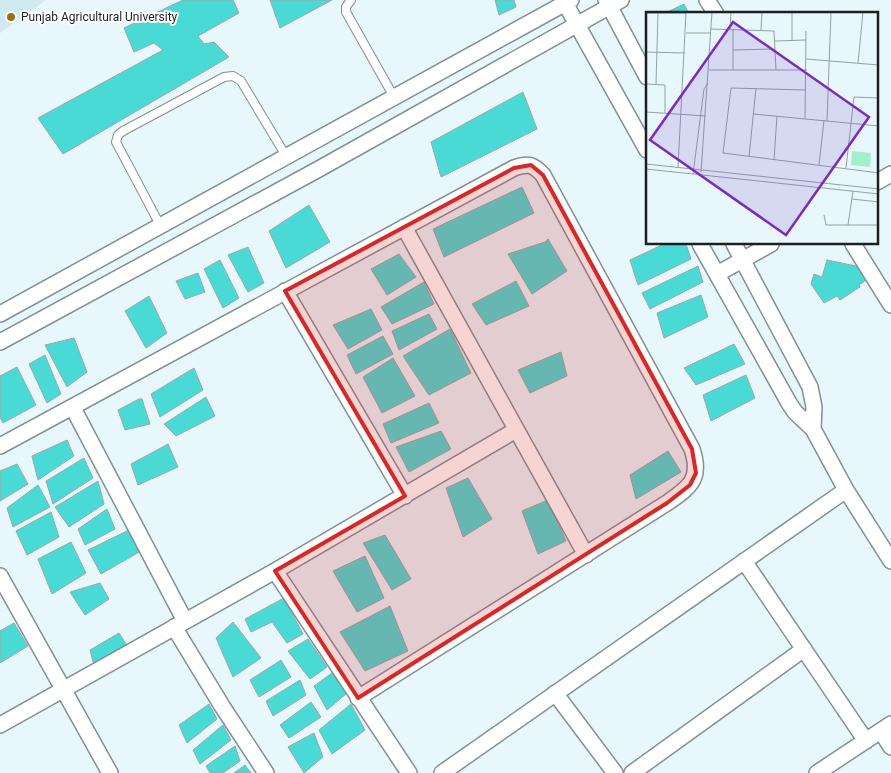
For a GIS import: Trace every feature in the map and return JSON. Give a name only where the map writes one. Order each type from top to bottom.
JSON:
[{"type":"street","points":[[707,0],[715,12]]},
{"type":"street","points":[[0,314],[569,1],[577,25],[646,148]]},
{"type":"street","points":[[0,342],[308,175],[577,25],[613,2],[646,76]]},
{"type":"street","points":[[0,446],[514,168],[524,164],[536,168],[547,184],[692,449],[696,460],[696,474],[690,485],[681,493],[358,698]]},
{"type":"street","points":[[878,181],[891,174]]},
{"type":"street","points":[[404,227],[586,555]]},
{"type":"street","points":[[701,245],[789,403],[812,429],[846,490],[891,561]]},
{"type":"street","points":[[734,245],[810,387],[814,407],[812,429]]},
{"type":"street","points":[[717,274],[769,245]]},
{"type":"street","points":[[854,245],[891,305]]},
{"type":"street","points":[[285,291],[405,496]]},
{"type":"street","points":[[73,408],[222,706],[266,773]]},
{"type":"street","points":[[0,725],[275,571],[516,430]]},
{"type":"street","points":[[442,773],[846,490]]},
{"type":"street","points":[[744,561],[866,741]]},
{"type":"street","points":[[275,571],[409,773]]},
{"type":"street","points":[[0,576],[110,773]]},
{"type":"street","points":[[632,773],[804,649]]},
{"type":"street","points":[[555,694],[615,773]]},
{"type":"street","points":[[817,773],[886,727],[891,747]]},
{"type":"lane","points":[[351,0],[346,7],[346,12],[394,97]]},
{"type":"lane","points":[[160,225],[116,142],[118,135],[122,131],[224,77],[233,76],[241,81],[286,156]]},
{"type":"highlighted area","points":[[531,165],[543,175],[692,449],[696,473],[690,485],[667,503],[358,698],[275,571],[405,496],[285,291],[514,168]]},
{"type":"shaded area","name":"Punjab Agricultural University","points":[[0,0],[46,0],[0,33]]},
{"type":"building","points":[[183,0],[233,0],[239,13],[198,36],[204,44],[214,42],[229,57],[63,154],[38,118],[163,50],[154,43],[134,52],[124,28]]},
{"type":"building","points":[[270,0],[332,0],[280,28]]},
{"type":"building","points":[[495,0],[514,0],[516,7],[499,15]]},
{"type":"building","points":[[684,4],[688,12],[667,12]]},
{"type":"building","points":[[523,92],[537,129],[441,177],[431,142]]},
{"type":"building","points":[[522,187],[534,213],[444,257],[433,229]]},
{"type":"building","points":[[309,205],[330,242],[286,268],[269,231]]},
{"type":"building","points":[[548,239],[567,271],[532,294],[508,254],[545,242]]},
{"type":"building","points":[[662,245],[686,245],[691,259],[638,285],[630,260]]},
{"type":"building","points":[[248,247],[264,283],[248,292],[228,255]]},
{"type":"building","points":[[399,254],[416,277],[387,295],[371,269]]},
{"type":"building","points":[[220,260],[239,298],[223,308],[204,269]]},
{"type":"building","points":[[827,260],[861,267],[868,279],[859,285],[860,287],[840,300],[837,296],[824,303],[811,284],[814,274],[822,277]]},
{"type":"building","points":[[698,266],[703,282],[650,309],[642,293]]},
{"type":"building","points":[[198,273],[205,292],[185,299],[176,281]]},
{"type":"building","points":[[516,281],[529,306],[486,325],[472,304]]},
{"type":"building","points":[[424,282],[434,304],[392,324],[381,307]]},
{"type":"building","points":[[701,295],[708,317],[664,338],[657,313]]},
{"type":"building","points":[[149,296],[167,333],[146,348],[125,311]]},
{"type":"building","points":[[371,309],[382,330],[348,349],[333,325]]},
{"type":"building","points":[[429,314],[437,329],[399,350],[392,331]]},
{"type":"building","points":[[450,329],[471,373],[429,395],[403,356]]},
{"type":"building","points":[[383,336],[393,354],[356,374],[347,355]]},
{"type":"building","points":[[74,338],[87,372],[67,387],[45,345]]},
{"type":"building","points":[[734,344],[745,364],[696,385],[684,368]]},
{"type":"building","points":[[561,352],[567,376],[530,393],[518,370]]},
{"type":"building","points":[[45,355],[61,394],[47,403],[29,364]]},
{"type":"building","points":[[393,358],[415,396],[382,413],[363,377]]},
{"type":"building","points":[[17,367],[36,405],[3,423],[0,417],[0,376]]},
{"type":"building","points":[[194,368],[203,390],[160,417],[151,394]]},
{"type":"building","points":[[746,375],[755,398],[711,421],[703,395]]},
{"type":"building","points":[[206,397],[215,416],[176,436],[164,424]]},
{"type":"building","points":[[142,399],[150,424],[125,430],[118,410]]},
{"type":"building","points":[[429,403],[439,423],[391,443],[383,424]]},
{"type":"building","points":[[441,431],[451,449],[409,472],[396,447]]},
{"type":"building","points":[[67,440],[74,456],[38,480],[32,456]]},
{"type":"building","points":[[168,444],[178,467],[138,485],[131,464]]},
{"type":"building","points":[[668,451],[681,472],[636,499],[630,475]]},
{"type":"building","points":[[84,458],[93,478],[53,504],[46,481]]},
{"type":"building","points":[[17,464],[28,484],[0,501],[0,471]]},
{"type":"building","points":[[468,478],[492,519],[463,537],[446,488]]},
{"type":"building","points":[[98,481],[104,504],[69,527],[55,507]]},
{"type":"building","points":[[38,485],[50,507],[13,527],[7,508]]},
{"type":"building","points":[[548,500],[566,541],[538,554],[522,511]]},
{"type":"building","points":[[107,509],[115,529],[85,545],[78,529]]},
{"type":"building","points":[[51,512],[59,537],[27,555],[16,531]]},
{"type":"building","points":[[129,530],[141,551],[101,574],[88,550]]},
{"type":"building","points":[[385,535],[411,579],[392,590],[363,543]]},
{"type":"building","points":[[71,542],[86,573],[52,594],[38,559]]},
{"type":"building","points":[[365,556],[384,598],[357,612],[333,571]]},
{"type":"building","points":[[100,583],[109,599],[85,615],[70,592]]},
{"type":"building","points":[[284,598],[303,634],[287,643],[272,622],[251,632],[245,619]]},
{"type":"building","points":[[390,606],[408,651],[365,671],[340,632]]},
{"type":"building","points":[[233,622],[261,658],[233,677],[216,638]]},
{"type":"building","points":[[14,623],[28,646],[0,663],[0,631]]},
{"type":"building","points":[[119,633],[128,647],[94,665],[90,650]]},
{"type":"building","points":[[308,639],[327,667],[310,679],[288,651]]},
{"type":"building","points":[[281,660],[291,677],[259,697],[250,680]]},
{"type":"building","points":[[332,673],[347,693],[327,710],[314,686]]},
{"type":"building","points":[[300,680],[306,695],[273,716],[266,701]]},
{"type":"building","points":[[311,702],[321,717],[289,738],[280,725]]},
{"type":"building","points":[[209,704],[217,719],[187,743],[179,725]]},
{"type":"building","points":[[351,704],[365,730],[332,754],[319,730]]},
{"type":"building","points":[[223,725],[231,740],[200,764],[193,750]]},
{"type":"building","points":[[314,733],[323,757],[304,773],[288,747]]},
{"type":"building","points":[[235,746],[240,761],[223,773],[210,773],[206,766]]},
{"type":"building","points":[[245,765],[251,773],[234,773]]},
{"type":"place","name":"Punjab Agricultural University","points":[[11,17]]}]
